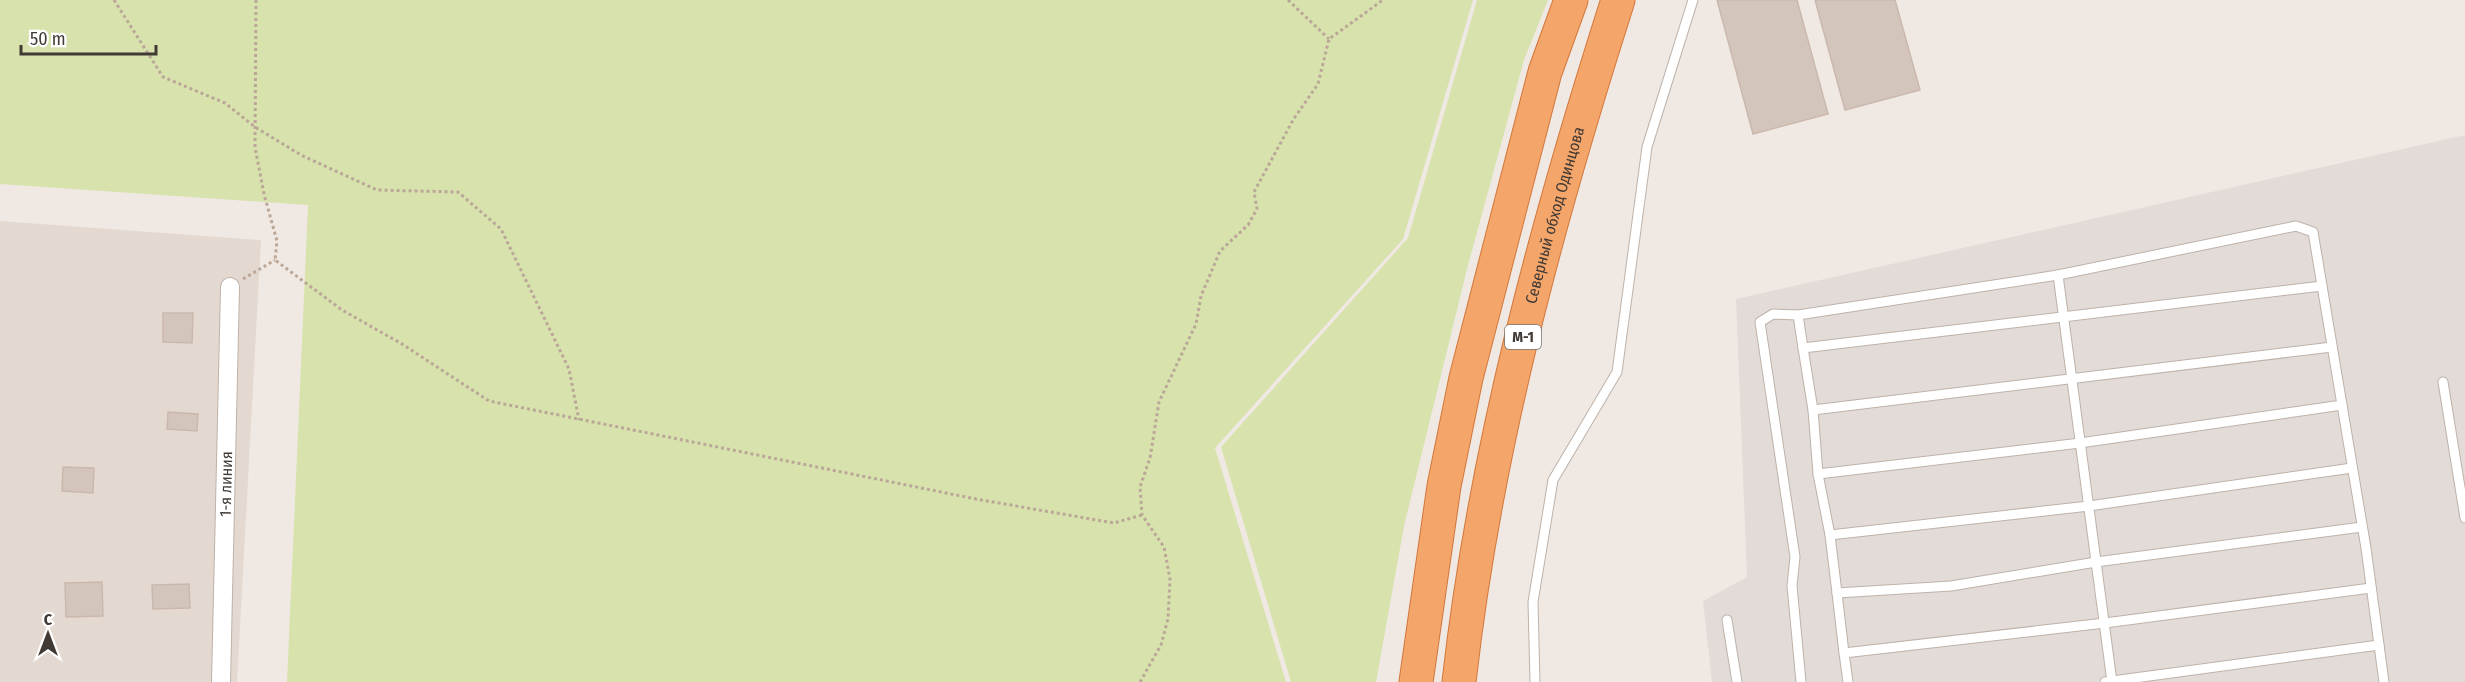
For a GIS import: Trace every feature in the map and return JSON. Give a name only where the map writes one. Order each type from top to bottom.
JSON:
[{"type":"highway","name":"М-1","points":[[1416,682],[1444,486],[1466,378],[1545,72],[1571,0]]},
{"type":"highway","name":"Северный обход Одинцова","points":[[1459,682],[1488,490],[1511,386],[1546,245],[1618,0]]},
{"type":"street","name":"1-я линия","points":[[221,682],[230,287]]},
{"type":"lane","points":[[1535,682],[1533,602],[1553,480],[1617,372],[1647,147],[1693,0]]},
{"type":"lane","points":[[1801,682],[1792,586],[1795,557],[1760,322],[1773,314],[1798,315],[2058,275],[2296,226],[2313,232],[2362,527],[2384,682]]},
{"type":"lane","points":[[2058,275],[2110,682],[2379,645]]},
{"type":"lane","points":[[1803,348],[2322,286]]},
{"type":"lane","points":[[1798,315],[1813,410],[1818,474],[1830,535],[1848,682]]},
{"type":"lane","points":[[1813,410],[2332,347]]},
{"type":"lane","points":[[2443,382],[2465,518]]},
{"type":"lane","points":[[1818,474],[2080,443],[2342,405]]},
{"type":"lane","points":[[1830,535],[2089,506],[2352,468]]},
{"type":"lane","points":[[1837,593],[1951,586],[2096,562],[2362,527]]},
{"type":"lane","points":[[1844,653],[2104,623],[2371,588]]},
{"type":"lane","points":[[1727,620],[1737,682]]},
{"type":"path","points":[[114,0],[163,77],[225,103],[255,127],[301,155],[377,190],[458,192],[501,229],[569,369],[580,420]]},
{"type":"path","points":[[256,0],[255,147],[264,194],[278,241],[275,260]]},
{"type":"path","points":[[1288,0],[1329,39]]},
{"type":"path","points":[[1140,682],[1161,645],[1167,619],[1170,579],[1164,547],[1142,515],[1140,487],[1150,458],[1159,402],[1196,324],[1202,296],[1220,251],[1248,225],[1257,209],[1254,192],[1293,120],[1317,84],[1329,39],[1383,0]]},
{"type":"path","points":[[230,287],[275,260]]},
{"type":"path","points":[[275,260],[342,310],[402,344],[489,401],[976,500],[1114,523],[1142,515]]},
{"type":"shaded area","points":[[2465,135],[2465,682],[1712,682],[1703,601],[1747,577],[1736,299]]},
{"type":"shaded area","points":[[0,221],[261,240],[237,682],[0,682]]},
{"type":"green space","points":[[0,0],[1473,0],[1403,239],[1215,448],[1286,682],[287,682],[308,205],[0,184]]},
{"type":"green space","points":[[1477,0],[1548,0],[1524,60],[1467,269],[1404,526],[1376,682],[1291,682],[1221,447],[1408,238]]},
{"type":"building","points":[[1717,0],[1797,0],[1828,114],[1753,134]]},
{"type":"building","points":[[1815,0],[1895,0],[1920,90],[1845,110]]},
{"type":"building","points":[[163,313],[193,313],[192,343],[163,342]]},
{"type":"building","points":[[168,412],[198,414],[197,431],[167,429]]},
{"type":"building","points":[[63,467],[94,468],[93,493],[62,491]]},
{"type":"building","points":[[102,582],[103,616],[66,617],[65,583]]},
{"type":"building","points":[[189,584],[190,608],[153,609],[152,585]]}]
